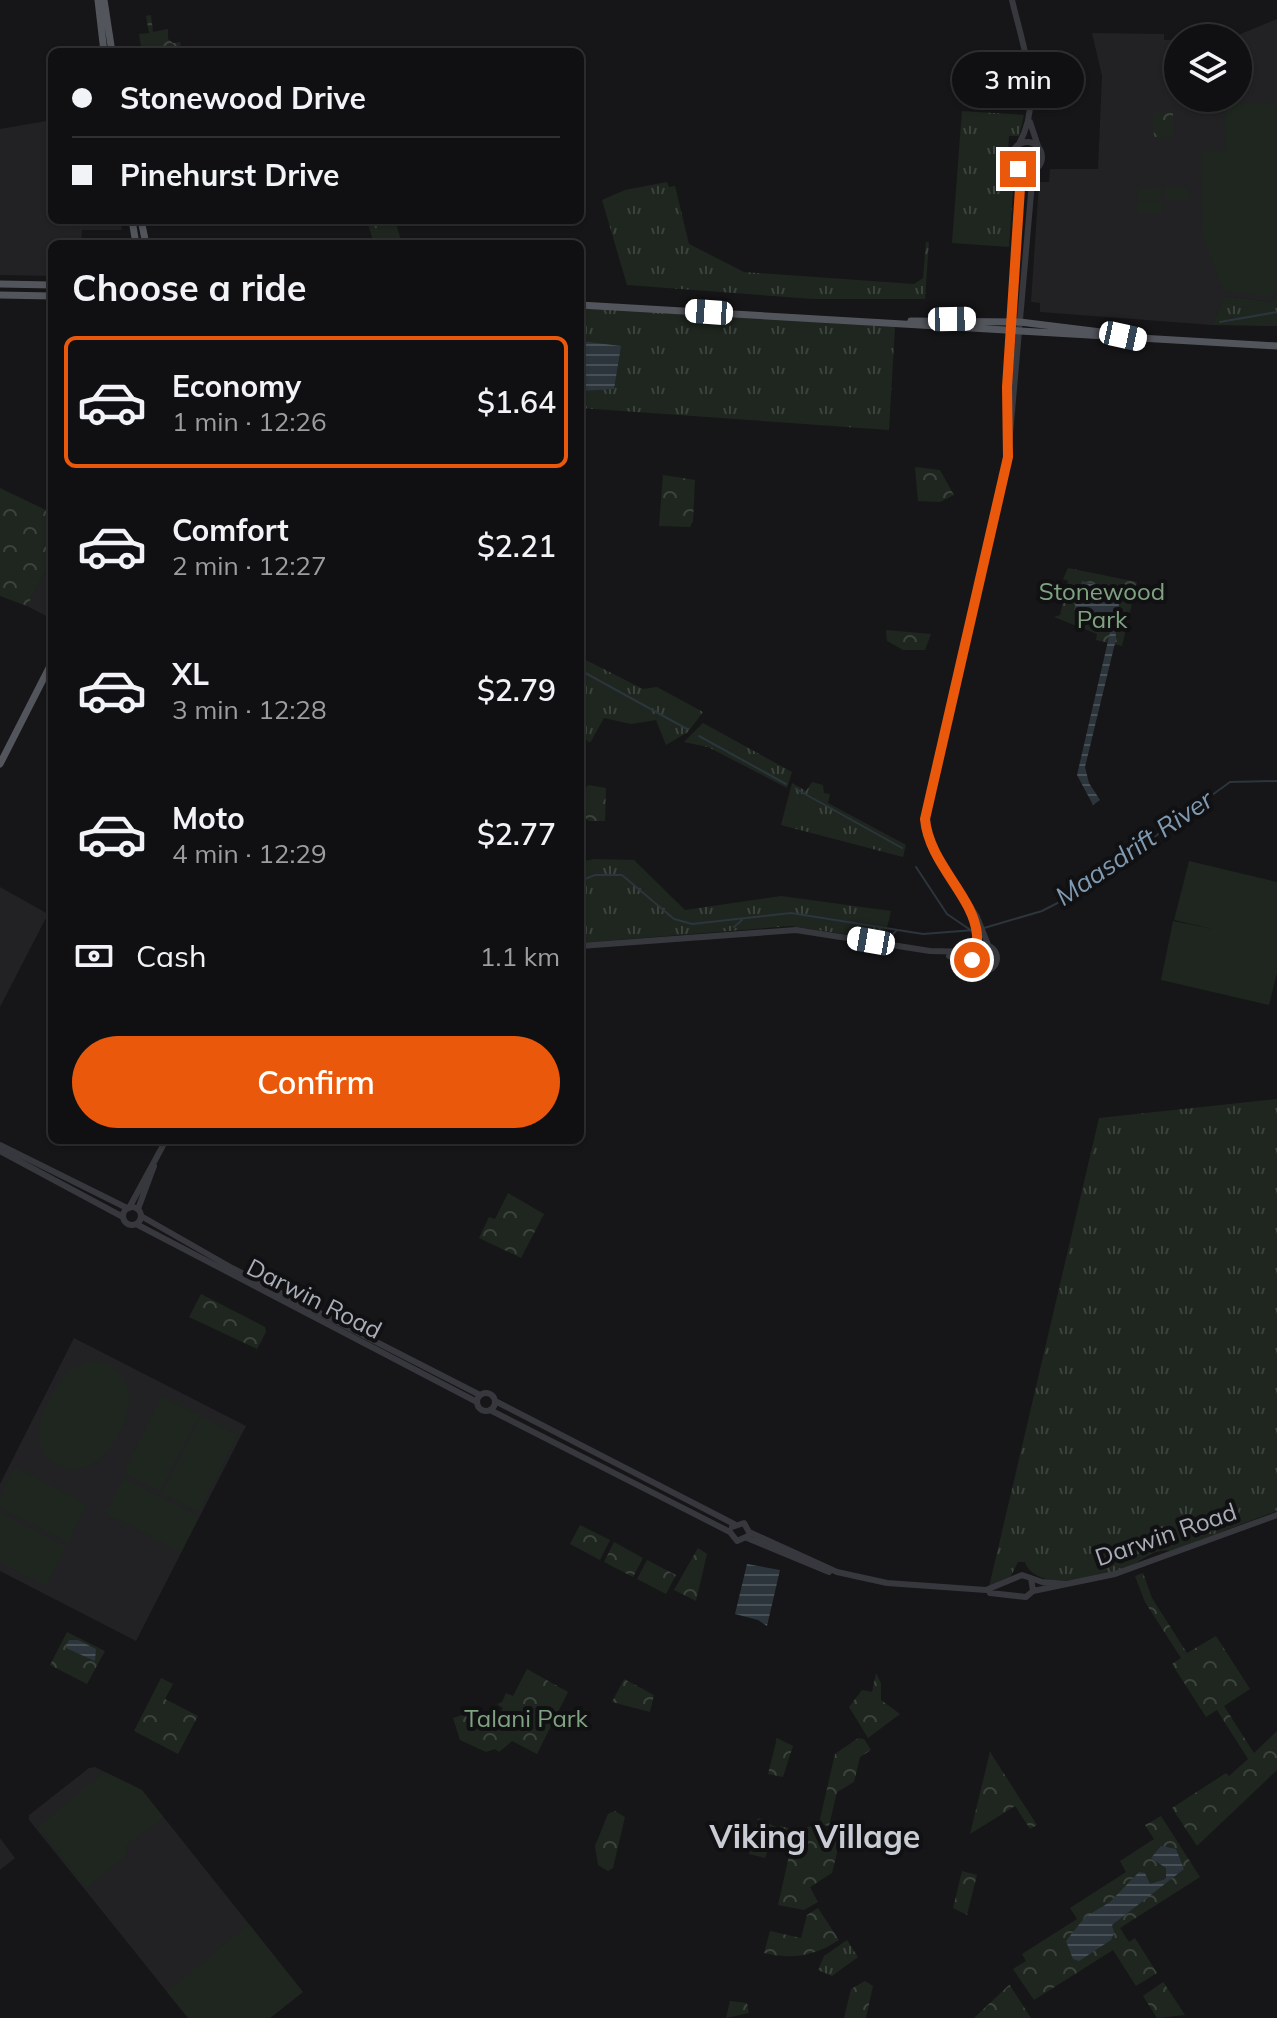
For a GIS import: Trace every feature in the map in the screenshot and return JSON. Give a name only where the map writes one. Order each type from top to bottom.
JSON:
[{"type":"main road","points":[[101,0],[104,48]]},
{"type":"main road","points":[[101,0],[111,48]]},
{"type":"main road","points":[[0,284],[48,285]]},
{"type":"main road","points":[[0,295],[48,296]]},
{"type":"main road","points":[[584,304],[871,320],[1011,321],[1139,339]]},
{"type":"main road","points":[[584,304],[1277,346]]},
{"type":"main road","points":[[0,764],[48,670]]},
{"type":"street","points":[[1009,441],[1009,343],[1020,322],[1033,171],[1042,160],[1030,119],[1031,86],[1012,0]]},
{"type":"street","points":[[930,951],[986,971],[995,965],[996,953],[980,935],[977,923],[930,845],[925,819],[1009,441],[1019,343],[1011,321],[1020,188],[1018,169],[1012,156],[1030,119]]},
{"type":"street","points":[[1019,144],[1029,142],[1039,146]]},
{"type":"street","points":[[1018,169],[1033,171]]},
{"type":"street","points":[[584,946],[796,930],[930,951],[989,947]]},
{"type":"street","points":[[975,967],[975,950],[980,935]]},
{"type":"street","points":[[0,1151],[123,1217],[164,1144]]},
{"type":"street","points":[[0,1145],[140,1213]]},
{"type":"street","points":[[136,1224],[155,1162]]},
{"type":"street","name":"Darwin Road","points":[[140,1213],[232,1268],[478,1399]]},
{"type":"street","name":"Darwin Road","points":[[123,1217],[128,1224],[136,1224],[478,1399]]},
{"type":"street","points":[[748,1535],[737,1541],[730,1532],[490,1410],[483,1411],[478,1399],[488,1393],[495,1401],[734,1524],[744,1523],[748,1535],[819,1570],[914,1590],[1026,1597],[1033,1591],[1031,1578],[1022,1575],[992,1589],[975,1591],[887,1583],[837,1572],[748,1535]]},
{"type":"street","points":[[490,1410],[495,1401]]},
{"type":"street","name":"Darwin Road","points":[[1033,1591],[1136,1567],[1276,1515]]},
{"type":"street","points":[[730,1532],[734,1524]]},
{"type":"street","name":"Darwin Road","points":[[1031,1578],[1067,1584]]},
{"type":"street","points":[[1013,1579],[1011,1590],[1016,1595]]},
{"type":"shaded area","points":[[1277,19],[1277,295],[1269,302],[1225,296],[1212,325],[1040,312],[1040,303],[1031,302],[1039,182],[1049,182],[1050,169],[1098,169],[1102,76],[1092,33],[1164,34],[1164,112],[1252,112],[1252,29]]},
{"type":"shaded area","points":[[46,121],[48,124],[48,224],[121,224],[122,230],[82,230],[81,240],[48,240],[48,276],[0,275],[0,129]]},
{"type":"shaded area","points":[[584,341],[621,346],[614,389],[584,391]]},
{"type":"shaded area","points":[[48,566],[48,617],[27,606]]},
{"type":"shaded area","points":[[1082,581],[1122,594],[1115,618],[1116,639],[1085,767],[1089,783],[1100,800],[1093,805],[1077,775],[1111,628],[1106,619],[1074,610]]},
{"type":"shaded area","points":[[0,887],[48,914],[0,1007]]},
{"type":"shaded area","points":[[74,1338],[246,1426],[136,1641],[0,1571],[0,1484]]},
{"type":"shaded area","points":[[747,1564],[780,1570],[767,1626],[758,1620],[735,1614]]},
{"type":"shaded area","points":[[69,1640],[78,1640],[96,1649],[95,1661],[66,1648]]},
{"type":"shaded area","points":[[95,1767],[142,1790],[303,1992],[270,2018],[188,2018],[29,1820],[29,1815],[89,1768]]},
{"type":"shaded area","points":[[0,1838],[15,1858],[0,1870]]},
{"type":"shaded area","points":[[1161,1846],[1176,1849],[1184,1869],[1112,1925],[1114,1933],[1111,1940],[1079,1961],[1073,1959],[1066,1941],[1085,1917],[1110,1902],[1139,1872],[1145,1873],[1150,1884],[1166,1879],[1166,1868],[1151,1858]]},
{"type":"green space","points":[[151,15],[153,32],[168,29],[168,39],[173,43],[180,42],[181,48],[141,48],[139,34],[149,33],[146,16]]},
{"type":"green space","points":[[1252,103],[1277,103],[1277,290],[1268,297],[1223,290],[1203,236],[1201,151],[1226,150],[1224,112],[1252,112]]},
{"type":"green space","points":[[962,111],[1024,115],[1019,136],[1009,136],[1006,176],[1014,177],[1009,247],[952,243]]},
{"type":"green space","points":[[1153,113],[1173,113],[1173,137],[1154,137]]},
{"type":"green space","points":[[667,182],[669,187],[675,186],[689,244],[744,272],[914,284],[923,278],[926,242],[929,242],[925,299],[813,299],[627,285],[602,200],[625,190]]},
{"type":"green space","points":[[1161,188],[1161,200],[1138,200],[1137,189]]},
{"type":"green space","points":[[1165,188],[1188,188],[1189,200],[1165,200]]},
{"type":"green space","points":[[1138,202],[1161,202],[1161,214],[1138,214]]},
{"type":"green space","points":[[368,224],[396,224],[401,240],[373,240]]},
{"type":"green space","points":[[1277,295],[1277,326],[1212,325],[1225,296],[1269,302]]},
{"type":"green space","points":[[584,307],[895,327],[889,430],[584,408]]},
{"type":"green space","points":[[915,467],[940,470],[954,495],[940,502],[918,501]]},
{"type":"green space","points":[[663,475],[695,480],[690,527],[659,526]]},
{"type":"green space","points":[[0,488],[48,511],[48,566],[27,606],[0,596]]},
{"type":"green space","name":"Stonewood Park","points":[[1068,568],[1137,582],[1122,646],[1096,640],[1097,634],[1054,617],[1060,615],[1068,581],[1063,579]]},
{"type":"green space","points":[[886,630],[931,634],[925,650],[903,650],[887,641]]},
{"type":"green space","points":[[584,659],[643,689],[657,687],[703,712],[688,732],[666,745],[656,720],[631,724],[604,718],[590,743],[584,738]]},
{"type":"green space","points":[[703,723],[792,772],[787,788],[708,747],[684,742]]},
{"type":"green space","points":[[812,782],[823,785],[824,793],[830,794],[828,803],[906,845],[903,857],[781,825],[792,783],[806,791]]},
{"type":"green space","points":[[588,785],[606,788],[605,821],[589,821],[584,818],[584,790]]},
{"type":"green space","points":[[634,860],[685,910],[781,896],[891,911],[884,940],[791,926],[584,943],[584,861]]},
{"type":"green space","points":[[1189,861],[1277,882],[1277,973],[1269,1005],[1161,980],[1173,921],[1213,929],[1174,920]]},
{"type":"green space","points":[[1277,1099],[1277,1511],[1170,1551],[1156,1552],[1108,1574],[1058,1581],[1043,1578],[1032,1572],[1025,1562],[1018,1562],[1011,1576],[989,1587],[1099,1118]]},
{"type":"green space","points":[[508,1193],[544,1214],[521,1258],[479,1238],[489,1217],[495,1219]]},
{"type":"green space","points":[[201,1294],[265,1327],[266,1332],[257,1349],[189,1317]]},
{"type":"green space","points":[[91,1361],[115,1369],[127,1385],[129,1407],[122,1430],[108,1450],[90,1465],[70,1469],[50,1459],[42,1449],[39,1426],[48,1403],[67,1371]]},
{"type":"green space","points":[[162,1396],[199,1415],[160,1491],[123,1473]]},
{"type":"green space","points":[[201,1416],[238,1435],[199,1512],[162,1493]]},
{"type":"green space","points":[[15,1467],[87,1504],[68,1543],[0,1508],[0,1497]]},
{"type":"green space","points":[[124,1478],[199,1517],[181,1552],[106,1513]]},
{"type":"green space","points":[[0,1514],[66,1547],[46,1586],[0,1562]]},
{"type":"green space","points":[[580,1525],[610,1540],[600,1560],[570,1544]]},
{"type":"green space","points":[[614,1542],[643,1558],[633,1577],[604,1562]]},
{"type":"green space","points":[[698,1548],[707,1554],[696,1601],[674,1590]]},
{"type":"green space","points":[[647,1560],[676,1575],[666,1594],[637,1579]]},
{"type":"green space","points":[[1143,1573],[1152,1598],[1187,1653],[1216,1636],[1250,1689],[1224,1706],[1254,1753],[1277,1731],[1277,1770],[1197,1846],[1172,1808],[1226,1773],[1229,1776],[1248,1759],[1217,1710],[1206,1717],[1172,1664],[1181,1658],[1145,1602],[1135,1576]]},
{"type":"green space","points":[[67,1632],[105,1651],[87,1684],[50,1665]]},
{"type":"green space","name":"Talani Park","points":[[527,1669],[568,1692],[537,1754],[512,1741],[499,1752],[495,1749],[486,1752],[460,1740],[453,1718],[472,1712],[495,1723],[503,1708],[497,1704],[502,1702],[506,1693],[513,1696]]},
{"type":"green space","points":[[876,1673],[881,1683],[881,1700],[900,1714],[868,1738],[849,1707],[862,1690],[872,1692]]},
{"type":"green space","points":[[161,1678],[173,1684],[165,1699],[198,1716],[178,1754],[134,1731]]},
{"type":"green space","points":[[624,1679],[654,1695],[650,1712],[612,1702]]},
{"type":"green space","points":[[777,1738],[793,1746],[783,1777],[768,1774]]},
{"type":"green space","points":[[858,1738],[864,1739],[871,1750],[860,1757],[854,1782],[837,1792],[829,1826],[823,1825],[820,1819],[835,1754]]},
{"type":"green space","points":[[990,1752],[1037,1825],[1030,1829],[1015,1806],[970,1834]]},
{"type":"green space","points":[[105,1772],[142,1790],[164,1818],[124,1847],[128,1854],[87,1888],[37,1827]]},
{"type":"green space","points":[[615,1811],[625,1817],[613,1868],[608,1871],[598,1865],[595,1846],[608,1814]]},
{"type":"green space","points":[[1161,1816],[1200,1877],[1120,1928],[1129,1942],[1135,1938],[1157,1973],[1136,1986],[1113,1950],[1034,2000],[1013,1969],[1026,1961],[1022,1954],[1077,1919],[1070,1908],[1126,1872],[1120,1861],[1154,1839],[1145,1825]]},
{"type":"green space","points":[[758,1818],[776,1827],[765,1858],[749,1854]]},
{"type":"green space","points":[[780,1826],[795,1830],[812,1826],[812,1830],[841,1836],[832,1873],[810,1887],[818,1902],[804,1910],[778,1905],[793,1838],[779,1834]]},
{"type":"green space","points":[[962,1871],[977,1875],[967,1915],[953,1908]]},
{"type":"green space","points":[[818,1908],[839,1940],[803,1955],[764,1953],[770,1931],[801,1938],[807,1915]]},
{"type":"green space","points":[[249,1924],[303,1992],[270,2018],[188,2018],[167,1992]]},
{"type":"green space","points":[[847,1940],[858,1957],[832,1976],[818,1970],[824,1956]]},
{"type":"green space","points":[[865,1981],[873,1986],[866,2018],[844,2018],[851,1989]]},
{"type":"green space","points":[[1163,1982],[1185,2015],[1157,2018],[1143,1996]]},
{"type":"green space","points":[[1009,1985],[1031,2018],[974,2018]]},
{"type":"green space","points":[[730,2001],[747,2003],[749,2013],[726,2018]]},
{"type":"waterway","points":[[1220,322],[1277,312]]},
{"type":"waterway","points":[[584,672],[687,729]]},
{"type":"waterway","points":[[699,736],[786,784]]},
{"type":"waterway","name":"Maasdrift River","points":[[984,928],[1042,911],[1077,893],[1230,782],[1277,781]]},
{"type":"waterway","points":[[796,789],[902,848]]},
{"type":"waterway","points":[[916,867],[947,914],[972,931]]},
{"type":"waterway","name":"Maasdrift River","points":[[584,879],[595,875],[622,875],[674,919],[692,924],[791,913],[923,934],[974,930]]},
{"type":"waterway","points":[[734,927],[742,920]]},
{"type":"waterway","points":[[889,938],[896,931]]},
{"type":"district","name":"Viking Village","points":[[815,1837]]},
{"type":"route","points":[[972,960],[976,949],[976,928],[961,895],[930,845],[925,819],[1008,457],[1007,387],[1020,188],[1018,169]]}]
